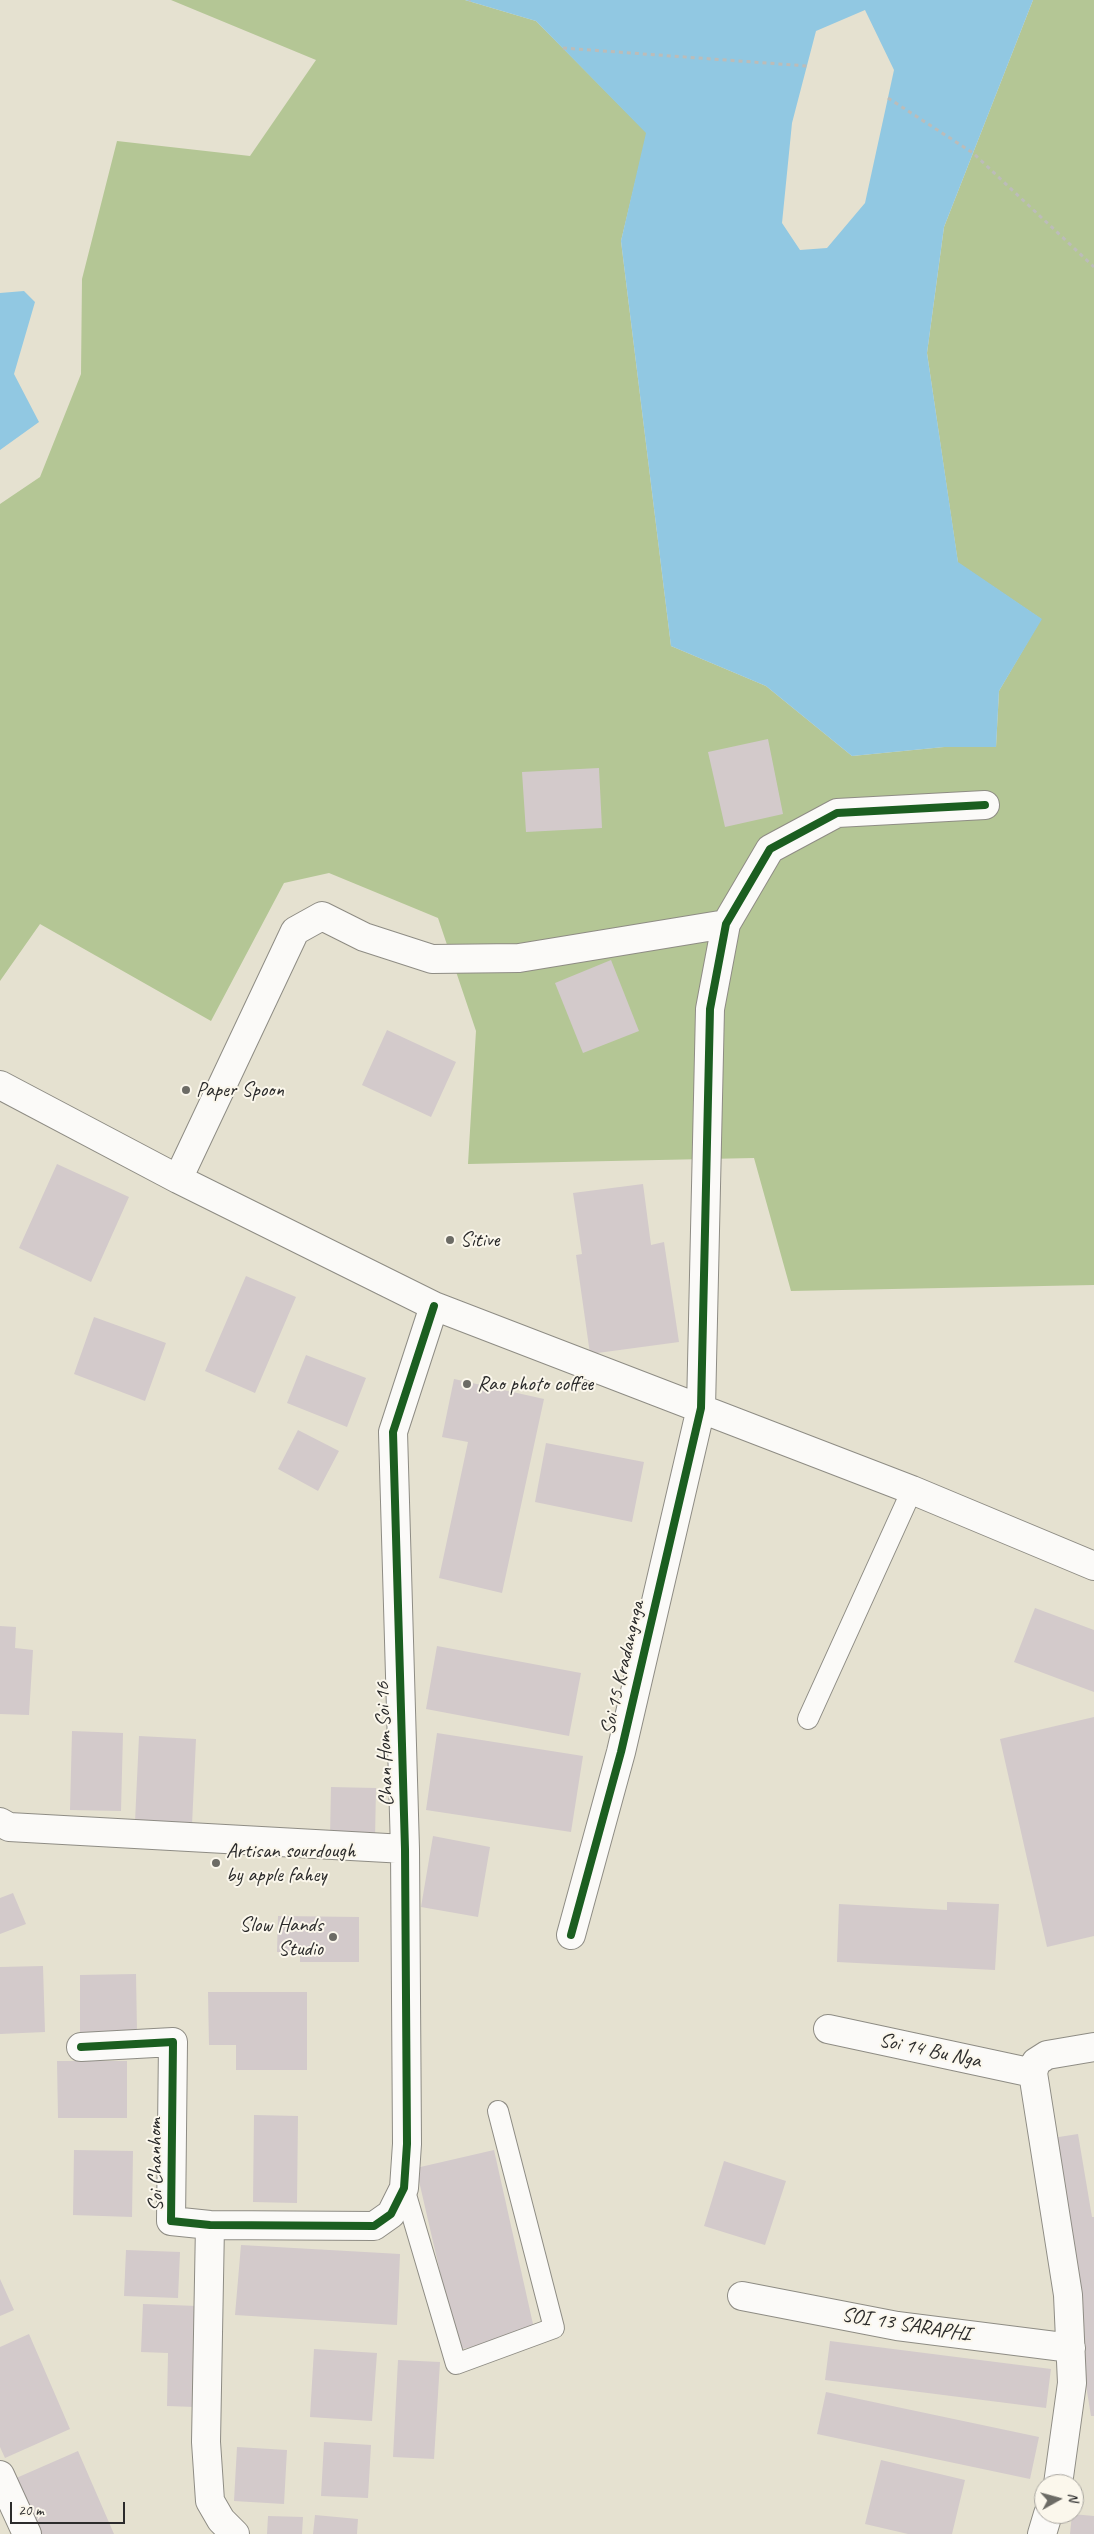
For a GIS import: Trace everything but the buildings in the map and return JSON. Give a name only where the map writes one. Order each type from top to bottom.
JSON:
[{"type":"street","name":"Soi 15 Kradangnga","points":[[571,1935],[621,1752],[702,1408],[710,1009],[726,924],[770,849],[838,814],[985,805]]},
{"type":"street","points":[[178,1179],[295,930],[322,916],[364,937],[432,959],[519,958],[726,924]]},
{"type":"street","points":[[0,1085],[178,1179],[434,1306],[912,1490],[1094,1566]]},
{"type":"street","name":"Chan Hom Soi 16","points":[[404,2188],[407,2144],[406,1849],[393,1432],[434,1306]]},
{"type":"street","points":[[0,1822],[9,1827],[406,1849]]},
{"type":"street","name":"Soi 14 Bu Nga","points":[[828,2029],[1033,2073]]},
{"type":"street","name":"Soi Chanhom","points":[[81,2048],[173,2042],[171,2221],[210,2224],[374,2226],[391,2214],[404,2188]]},
{"type":"street","points":[[1059,2474],[1072,2383],[1068,2295],[1033,2073],[1036,2062],[1047,2055],[1094,2047]]},
{"type":"street","points":[[210,2224],[206,2442],[210,2501],[221,2520],[236,2534]]},
{"type":"street","name":"SOI 13 SARAPHI","points":[[742,2296],[897,2326],[1071,2348]]},
{"type":"street","points":[[0,2475],[27,2534]]},
{"type":"lane","points":[[808,1719],[912,1490]]},
{"type":"lane","points":[[404,2188],[456,2364],[554,2328],[498,2111]]},
{"type":"path","points":[[563,48],[807,66]]},
{"type":"path","points":[[888,98],[973,153],[1094,267]]},
{"type":"green space","points":[[171,0],[465,0],[536,21],[647,133],[621,241],[671,646],[766,686],[852,756],[944,747],[996,747],[999,691],[1041,619],[958,563],[927,353],[944,227],[1033,0],[1094,0],[1094,1285],[791,1291],[754,1158],[468,1164],[476,1031],[438,918],[329,873],[284,883],[211,1021],[40,924],[0,981],[0,504],[40,477],[81,374],[82,279],[117,141],[250,156],[316,60]]},
{"type":"water","points":[[465,0],[1033,0],[944,227],[927,353],[958,562],[1042,619],[999,691],[996,747],[944,747],[852,756],[766,686],[671,646],[621,241],[646,133],[536,21]],"holes":[[[865,10],[894,70],[865,203],[827,248],[800,250],[782,223],[792,123],[816,31]]]},
{"type":"water","points":[[24,291],[35,302],[14,374],[39,422],[0,450],[0,293]]},
{"type":"cycle path","points":[[571,1935],[621,1752],[701,1408],[710,1009],[726,924],[770,849],[837,813],[985,805]]},
{"type":"cycle path","points":[[81,2047],[173,2042],[171,2221],[210,2225],[374,2226],[391,2214],[404,2188],[407,2144],[405,1849],[393,1432],[434,1306]]},
{"type":"place","name":"Paper Spoon","points":[[186,1090]]},
{"type":"place","name":"Sitive","points":[[450,1240]]},
{"type":"place","name":"Rao photo coffee","points":[[467,1384]]},
{"type":"place","name":"Artisan sourdough by apple fahey","points":[[216,1863]]},
{"type":"place","name":"Slow Hands Studio","points":[[333,1937]]}]
